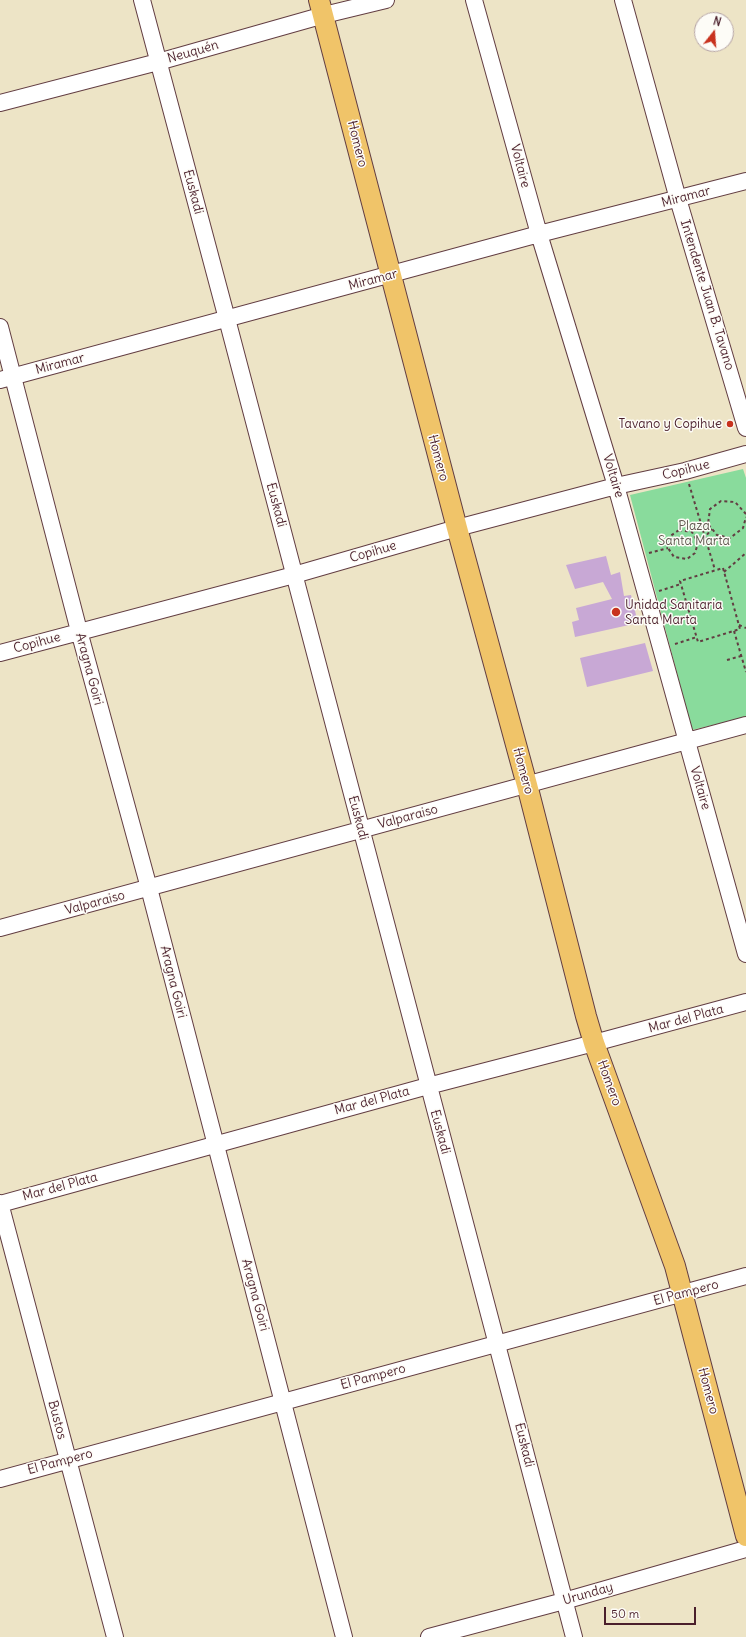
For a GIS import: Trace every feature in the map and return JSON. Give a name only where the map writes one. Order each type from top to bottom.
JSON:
[{"type":"main road","name":"Homero","points":[[322,8],[457,528],[527,786],[594,1043],[674,1266],[746,1536]]},
{"type":"street","name":"Euskadi","points":[[142,0],[362,830],[428,1086],[498,1343],[574,1637]]},
{"type":"street","name":"Neuquén","points":[[0,104],[158,62],[322,8],[386,0]]},
{"type":"street","name":"Voltaire","points":[[474,0],[539,234],[616,486],[746,954]]},
{"type":"street","name":"Intendente Juan B. Tavano","points":[[623,0],[678,199],[746,428]]},
{"type":"street","name":"Miramar","points":[[6,379],[539,234],[746,181]]},
{"type":"street","name":"Aragna Goiri","points":[[0,327],[6,379],[79,631],[149,888],[344,1637]]},
{"type":"street","name":"Copihue","points":[[0,652],[294,575],[457,528],[616,486],[685,471],[746,454]]},
{"type":"street","name":"Valparaiso","points":[[0,928],[746,726]]},
{"type":"street","name":"Mar del Plata","points":[[0,1204],[428,1086],[746,1002]]},
{"type":"street","name":"Bustos","points":[[0,1204],[115,1637]]},
{"type":"street","name":"El Pampero","points":[[0,1479],[746,1276]]},
{"type":"street","name":"Urunday","points":[[429,1637],[564,1601],[746,1549]]},
{"type":"path","points":[[685,471],[715,570]]},
{"type":"path","points":[[721,501],[735,502],[746,513],[743,528],[730,538],[717,535],[712,529],[708,524],[710,510],[721,501]]},
{"type":"path","points":[[697,541],[705,537],[712,529]]},
{"type":"path","points":[[679,530],[692,532],[697,541],[698,543],[695,553],[687,559],[674,557],[668,548],[669,537],[679,530]]},
{"type":"path","points":[[635,556],[668,548]]},
{"type":"path","points":[[724,572],[746,553]]},
{"type":"path","points":[[723,568],[724,572],[740,629],[698,642],[680,581],[723,568]]},
{"type":"path","points":[[646,594],[681,584]]},
{"type":"path","points":[[739,625],[746,628]]},
{"type":"path","points":[[734,631],[746,672]]},
{"type":"path","points":[[660,648],[696,637]]},
{"type":"path","points":[[727,660],[742,656]]},
{"type":"green space","name":"Plaza Santa Marta","points":[[743,469],[746,478],[746,717],[692,730],[630,495]]},
{"type":"building","points":[[606,556],[611,575],[620,572],[624,596],[631,595],[638,623],[575,637],[572,622],[579,620],[576,608],[612,599],[603,582],[575,589],[566,565]]},
{"type":"building","points":[[645,643],[653,671],[587,687],[580,658]]},
{"type":"place","name":"Tavano y Copihue","points":[[730,424]]},
{"type":"place","name":"Unidad Sanitaria Santa Marta","points":[[616,612]]}]
